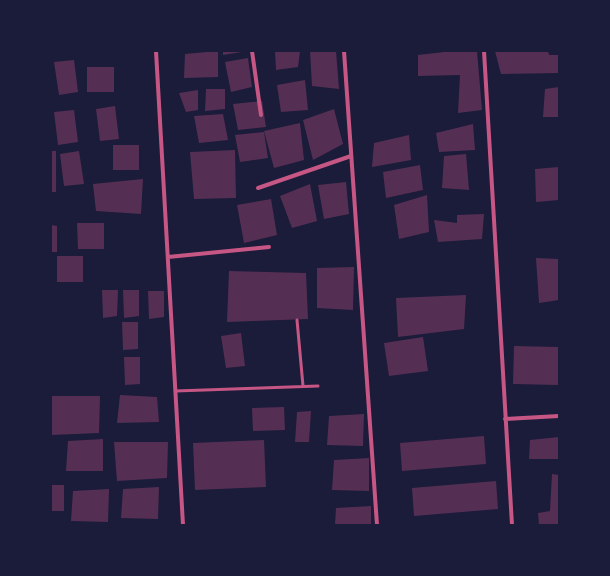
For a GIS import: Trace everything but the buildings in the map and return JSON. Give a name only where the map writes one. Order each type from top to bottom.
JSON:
[{"type":"street","points":[[156,51],[183,525]]},
{"type":"street","points":[[252,51],[261,115]]},
{"type":"street","points":[[344,51],[377,525]]},
{"type":"street","points":[[484,51],[512,525]]},
{"type":"street","points":[[258,188],[351,156]]},
{"type":"street","points":[[168,257],[269,247]]},
{"type":"street","points":[[505,420],[559,416]]},
{"type":"lane","points":[[297,320],[303,386]]},
{"type":"lane","points":[[176,391],[318,386]]}]
